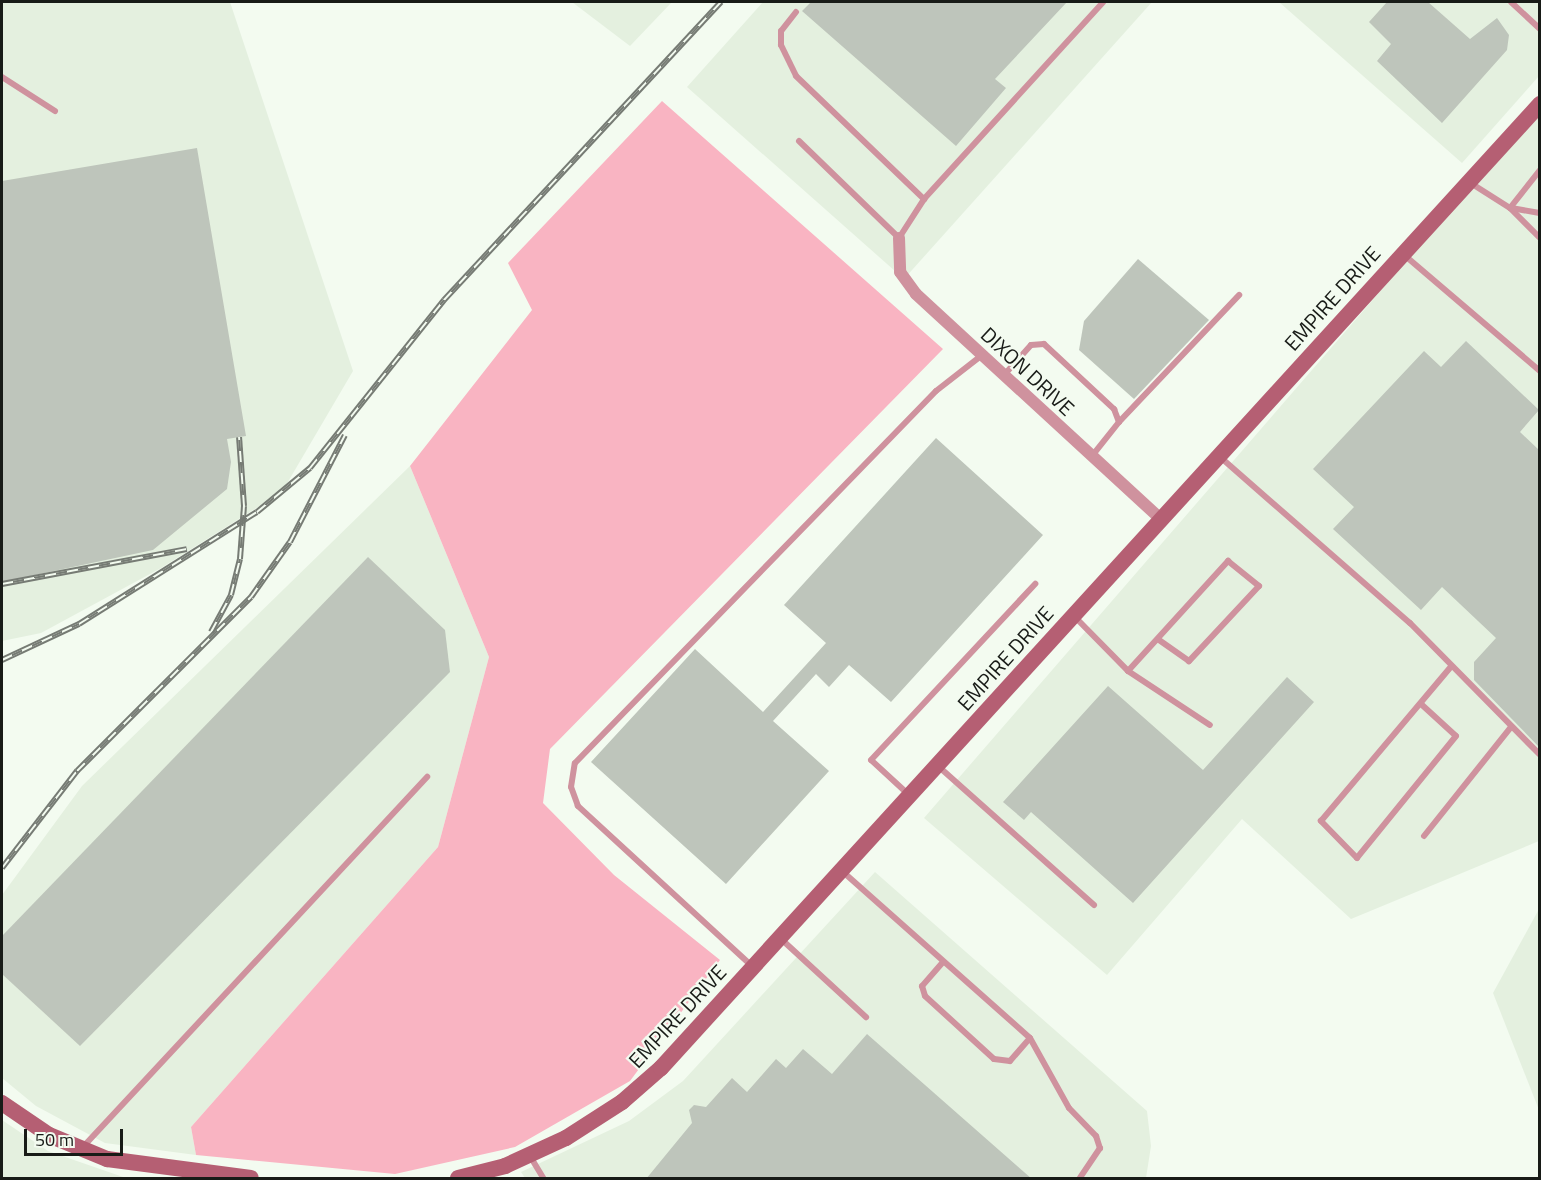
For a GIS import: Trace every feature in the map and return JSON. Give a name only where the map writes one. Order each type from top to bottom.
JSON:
[{"type":"street","name":"EMPIRE DRIVE","points":[[458,1179],[530,1155],[594,1121],[640,1087],[842,871],[1539,104]]},
{"type":"street","name":"DIXON DRIVE","points":[[899,238],[897,259],[906,283],[1161,519]]},
{"type":"street","points":[[2,1103],[49,1135],[81,1150],[136,1165],[186,1175],[251,1179]]},
{"type":"lane","points":[[799,141],[899,238],[924,199],[1103,2]]},
{"type":"lane","points":[[1511,2],[1539,29]]},
{"type":"lane","points":[[796,12],[782,31],[781,45],[796,76],[924,199]]},
{"type":"lane","points":[[2,77],[55,111]]},
{"type":"lane","points":[[1510,208],[1539,170]]},
{"type":"lane","points":[[1468,182],[1510,208],[1539,238]]},
{"type":"lane","points":[[1510,208],[1539,213]]},
{"type":"lane","points":[[1403,254],[1539,371]]},
{"type":"lane","points":[[1092,456],[1119,423],[1239,295]]},
{"type":"lane","points":[[1004,375],[1031,345],[1044,344],[1114,409],[1119,423]]},
{"type":"lane","points":[[754,967],[578,806],[571,787],[575,763],[936,391],[982,355]]},
{"type":"lane","points":[[1219,456],[1410,623],[1450,668],[1539,755]]},
{"type":"lane","points":[[1128,670],[1159,640],[1228,561],[1259,586],[1189,661],[1159,640]]},
{"type":"lane","points":[[910,796],[871,760],[1035,584]]},
{"type":"lane","points":[[1074,615],[1128,670],[1210,725]]},
{"type":"lane","points":[[1421,704],[1456,736],[1357,858],[1321,821],[1450,668]]},
{"type":"lane","points":[[1424,836],[1511,727]]},
{"type":"lane","points":[[938,766],[1094,905]]},
{"type":"lane","points":[[81,1150],[427,777]]},
{"type":"lane","points":[[842,871],[1030,1038],[1069,1108],[1096,1136],[1100,1148],[1080,1179]]},
{"type":"lane","points":[[780,938],[866,1017]]},
{"type":"lane","points":[[943,962],[922,986],[925,996],[994,1059],[1010,1061],[1030,1038]]},
{"type":"lane","points":[[530,1155],[543,1179]]},
{"type":"shaded area","points":[[2,2],[230,2],[353,371],[282,492],[161,568],[41,633],[2,641]]},
{"type":"shaded area","points":[[572,2],[672,2],[630,46]]},
{"type":"shaded area","points":[[763,2],[1152,2],[904,279],[687,87]]},
{"type":"shaded area","points":[[1279,2],[1539,2],[1539,76],[1462,163]]},
{"type":"shaded area","points":[[662,101],[943,349],[550,749],[543,803],[614,875],[720,960],[630,1081],[515,1147],[395,1174],[196,1155],[191,1127],[438,847],[489,657],[410,466],[532,310],[508,263]]},
{"type":"shaded area","points":[[1539,117],[1539,841],[1351,919],[1242,819],[1107,975],[924,818],[1454,206]]},
{"type":"shaded area","points":[[410,466],[489,657],[438,847],[191,1127],[196,1155],[105,1143],[36,1106],[2,1078],[2,895],[82,786]]},
{"type":"shaded area","points":[[875,872],[1147,1111],[1151,1146],[1146,1178],[525,1178],[521,1172],[629,1121],[683,1081]]},
{"type":"shaded area","points":[[1539,909],[1539,1110],[1493,993]]},
{"type":"shaded area","points":[[2,1120],[48,1151],[126,1178],[2,1178]]},
{"type":"building","points":[[811,2],[1067,2],[995,79],[1006,88],[956,146],[802,11]]},
{"type":"building","points":[[1387,2],[1428,2],[1470,39],[1497,18],[1509,35],[1507,50],[1442,123],[1377,61],[1391,44],[1369,22]]},
{"type":"building","points":[[197,148],[246,436],[227,439],[231,462],[227,489],[153,550],[2,582],[2,181]]},
{"type":"building","points":[[1138,259],[1209,320],[1134,399],[1079,350],[1084,321]]},
{"type":"building","points":[[1466,341],[1539,410],[1520,432],[1539,450],[1539,747],[1474,680],[1474,662],[1496,638],[1442,587],[1421,610],[1333,529],[1354,507],[1313,469],[1424,351],[1441,367]]},
{"type":"building","points":[[936,438],[1043,535],[891,702],[849,665],[829,687],[816,674],[773,721],[829,771],[726,884],[591,762],[695,649],[763,712],[826,643],[784,605]]},
{"type":"building","points":[[368,557],[445,630],[450,672],[80,1046],[2,974],[2,936]]},
{"type":"building","points":[[1287,677],[1314,702],[1133,903],[1031,812],[1024,820],[1003,802],[1108,686],[1203,770]]},
{"type":"building","points":[[867,1034],[1032,1179],[646,1179],[692,1123],[689,1110],[694,1105],[706,1107],[732,1078],[747,1092],[776,1059],[786,1068],[803,1049],[832,1074]]},
{"type":"railway","points":[[2,660],[79,624],[257,512],[310,468],[444,300],[721,2]]},
{"type":"railway","points":[[2,868],[77,771],[251,597],[290,542],[345,435]]},
{"type":"railway","points":[[211,632],[231,595],[240,559],[244,506],[239,437]]},
{"type":"railway","points":[[2,584],[187,549]]}]
